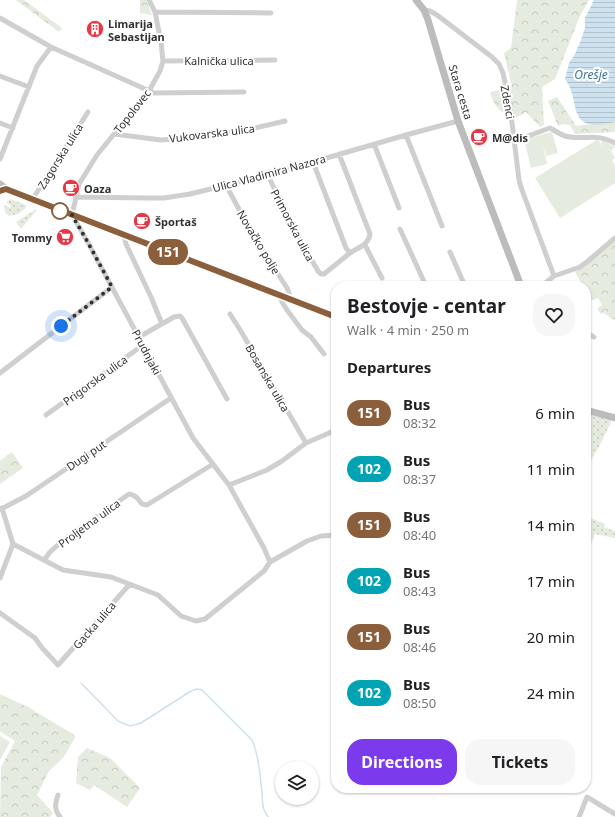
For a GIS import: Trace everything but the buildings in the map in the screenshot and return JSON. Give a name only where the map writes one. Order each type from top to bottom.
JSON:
[{"type":"main road","name":"Stara cesta","points":[[416,0],[424,10],[428,20],[458,121],[519,281]]},
{"type":"main road","points":[[0,184],[3,190],[72,215],[331,315]]},
{"type":"main road","points":[[591,411],[615,418]]},
{"type":"street","name":"Topolovec","points":[[72,215],[79,184],[97,155],[149,91],[163,61],[155,12],[149,0]]},
{"type":"street","name":"Zdenci","points":[[424,10],[430,11],[437,15],[492,57],[499,64],[503,72],[510,106],[519,180],[554,276]]},
{"type":"street","points":[[155,12],[271,13]]},
{"type":"street","points":[[0,18],[52,47],[149,91],[244,92]]},
{"type":"street","points":[[0,159],[37,66],[52,47]]},
{"type":"street","name":"Kalnička ulica","points":[[163,61],[276,60]]},
{"type":"street","points":[[0,76],[29,87]]},
{"type":"street","name":"Zagorska ulica","points":[[32,200],[88,112]]},
{"type":"street","name":"Vukovarska ulica","points":[[114,134],[161,140],[188,138],[251,129],[285,121]]},
{"type":"street","name":"Ulica Vladimira Nazora","points":[[75,197],[164,198],[190,194],[268,175],[406,134],[458,121]]},
{"type":"street","points":[[0,123],[13,128]]},
{"type":"street","points":[[514,141],[550,128],[563,136],[597,136],[615,143]]},
{"type":"street","points":[[406,134],[442,226]]},
{"type":"street","points":[[374,144],[399,208]]},
{"type":"street","points":[[313,162],[346,248],[350,253],[365,245],[370,234],[338,154]]},
{"type":"street","name":"Primorska ulica","points":[[268,175],[286,217],[321,274],[324,274],[350,253]]},
{"type":"street","name":"Novačko polje","points":[[226,185],[251,232],[287,288],[289,293],[288,298]]},
{"type":"street","name":"Prudnjaki","points":[[72,215],[193,438],[229,484],[264,548],[270,562]]},
{"type":"street","points":[[400,229],[424,281]]},
{"type":"street","points":[[124,235],[126,244],[162,324]]},
{"type":"street","points":[[548,281],[554,276],[580,267],[615,238]]},
{"type":"street","points":[[365,245],[382,278]]},
{"type":"street","points":[[450,252],[463,281]]},
{"type":"street","points":[[0,373],[112,287]]},
{"type":"street","points":[[280,296],[287,310],[302,330],[311,337],[324,354]]},
{"type":"street","name":"Bosanska ulica","points":[[230,314],[306,443]]},
{"type":"street","points":[[139,338],[177,316],[182,318],[227,399]]},
{"type":"street","name":"Prigorska ulica","points":[[46,415],[143,345]]},
{"type":"street","name":"Dugi put","points":[[1,509],[26,496],[172,398]]},
{"type":"street","points":[[229,484],[267,470],[306,443],[331,432]]},
{"type":"street","name":"Proljetna ulica","points":[[44,560],[61,542],[129,494],[134,494],[142,504],[147,505],[213,464]]},
{"type":"street","points":[[1,509],[14,544],[64,570],[111,577],[158,596],[181,616],[196,620],[205,620],[264,572],[270,562],[307,541],[321,536],[331,535]]},
{"type":"street","points":[[0,578],[14,544]]},
{"type":"street","name":"Gacka ulica","points":[[0,612],[36,638],[43,649],[58,665],[129,585]]},
{"type":"street","points":[[58,796],[55,806],[56,812],[60,817]]},
{"type":"street","points":[[579,817],[587,797],[615,814]]},
{"type":"green space","points":[[16,0],[24,0],[62,28],[59,32]]},
{"type":"green space","points":[[140,0],[146,0],[152,15],[140,13]]},
{"type":"green space","points":[[517,0],[589,0],[580,16],[555,79],[542,87],[544,125],[540,127],[526,112],[516,118],[502,112],[496,106],[490,92],[512,87],[504,53],[511,48]]},
{"type":"green space","points":[[557,97],[576,126],[615,122],[615,132],[575,134],[570,125],[563,124],[558,126],[548,101]]},
{"type":"green space","points":[[552,132],[558,153],[546,156],[542,143],[547,164],[531,168],[524,139]]},
{"type":"green space","points":[[598,139],[606,152],[601,143],[603,140],[615,147],[611,151],[615,158],[612,160],[615,166],[615,183],[560,218],[535,178]]},
{"type":"green space","points":[[11,199],[26,205],[26,208],[18,214],[9,216],[5,211],[4,205],[10,208],[11,206],[6,202]]},
{"type":"green space","points":[[37,210],[21,229],[16,222]]},
{"type":"green space","points":[[615,241],[614,320],[604,313],[601,314],[597,309],[602,305],[598,298],[591,301],[591,281],[580,281],[575,272]]},
{"type":"green space","points":[[591,415],[612,420],[591,460]]},
{"type":"green space","points":[[12,452],[23,468],[0,484],[0,461]]},
{"type":"green space","points":[[591,518],[605,524],[604,527],[615,531],[615,538],[595,534],[591,544]]},
{"type":"green space","points":[[0,694],[28,707],[76,736],[63,758],[49,771],[37,795],[53,813],[50,817],[0,817],[1,767],[15,741],[0,731]]},
{"type":"green space","points":[[0,736],[10,742],[0,760]]},
{"type":"green space","points":[[87,748],[110,758],[140,788],[127,807],[94,785],[90,790],[76,783],[78,757]]},
{"type":"water","name":"Orešje","points":[[594,0],[615,0],[615,122],[596,125],[588,124],[579,117],[569,85],[565,79],[569,63],[574,56],[585,28],[585,18]]},
{"type":"waterway","points":[[81,683],[118,721],[130,726],[141,723],[191,691],[197,689],[202,690],[252,740],[259,766],[264,810],[268,817]]},
{"type":"bus line","name":"151","points":[[0,191],[6,189],[331,315]]},
{"type":"place","name":"Limarija Sebastijan","points":[[95,29]]},
{"type":"place","name":"M@dis","points":[[479,137]]},
{"type":"place","name":"Oaza","points":[[71,188]]},
{"type":"place","name":"Športaš","points":[[142,221]]},
{"type":"place","name":"Tommy","points":[[65,237]]},
{"type":"route","points":[[60,211],[56,209],[72,215],[112,287],[61,326]]}]
